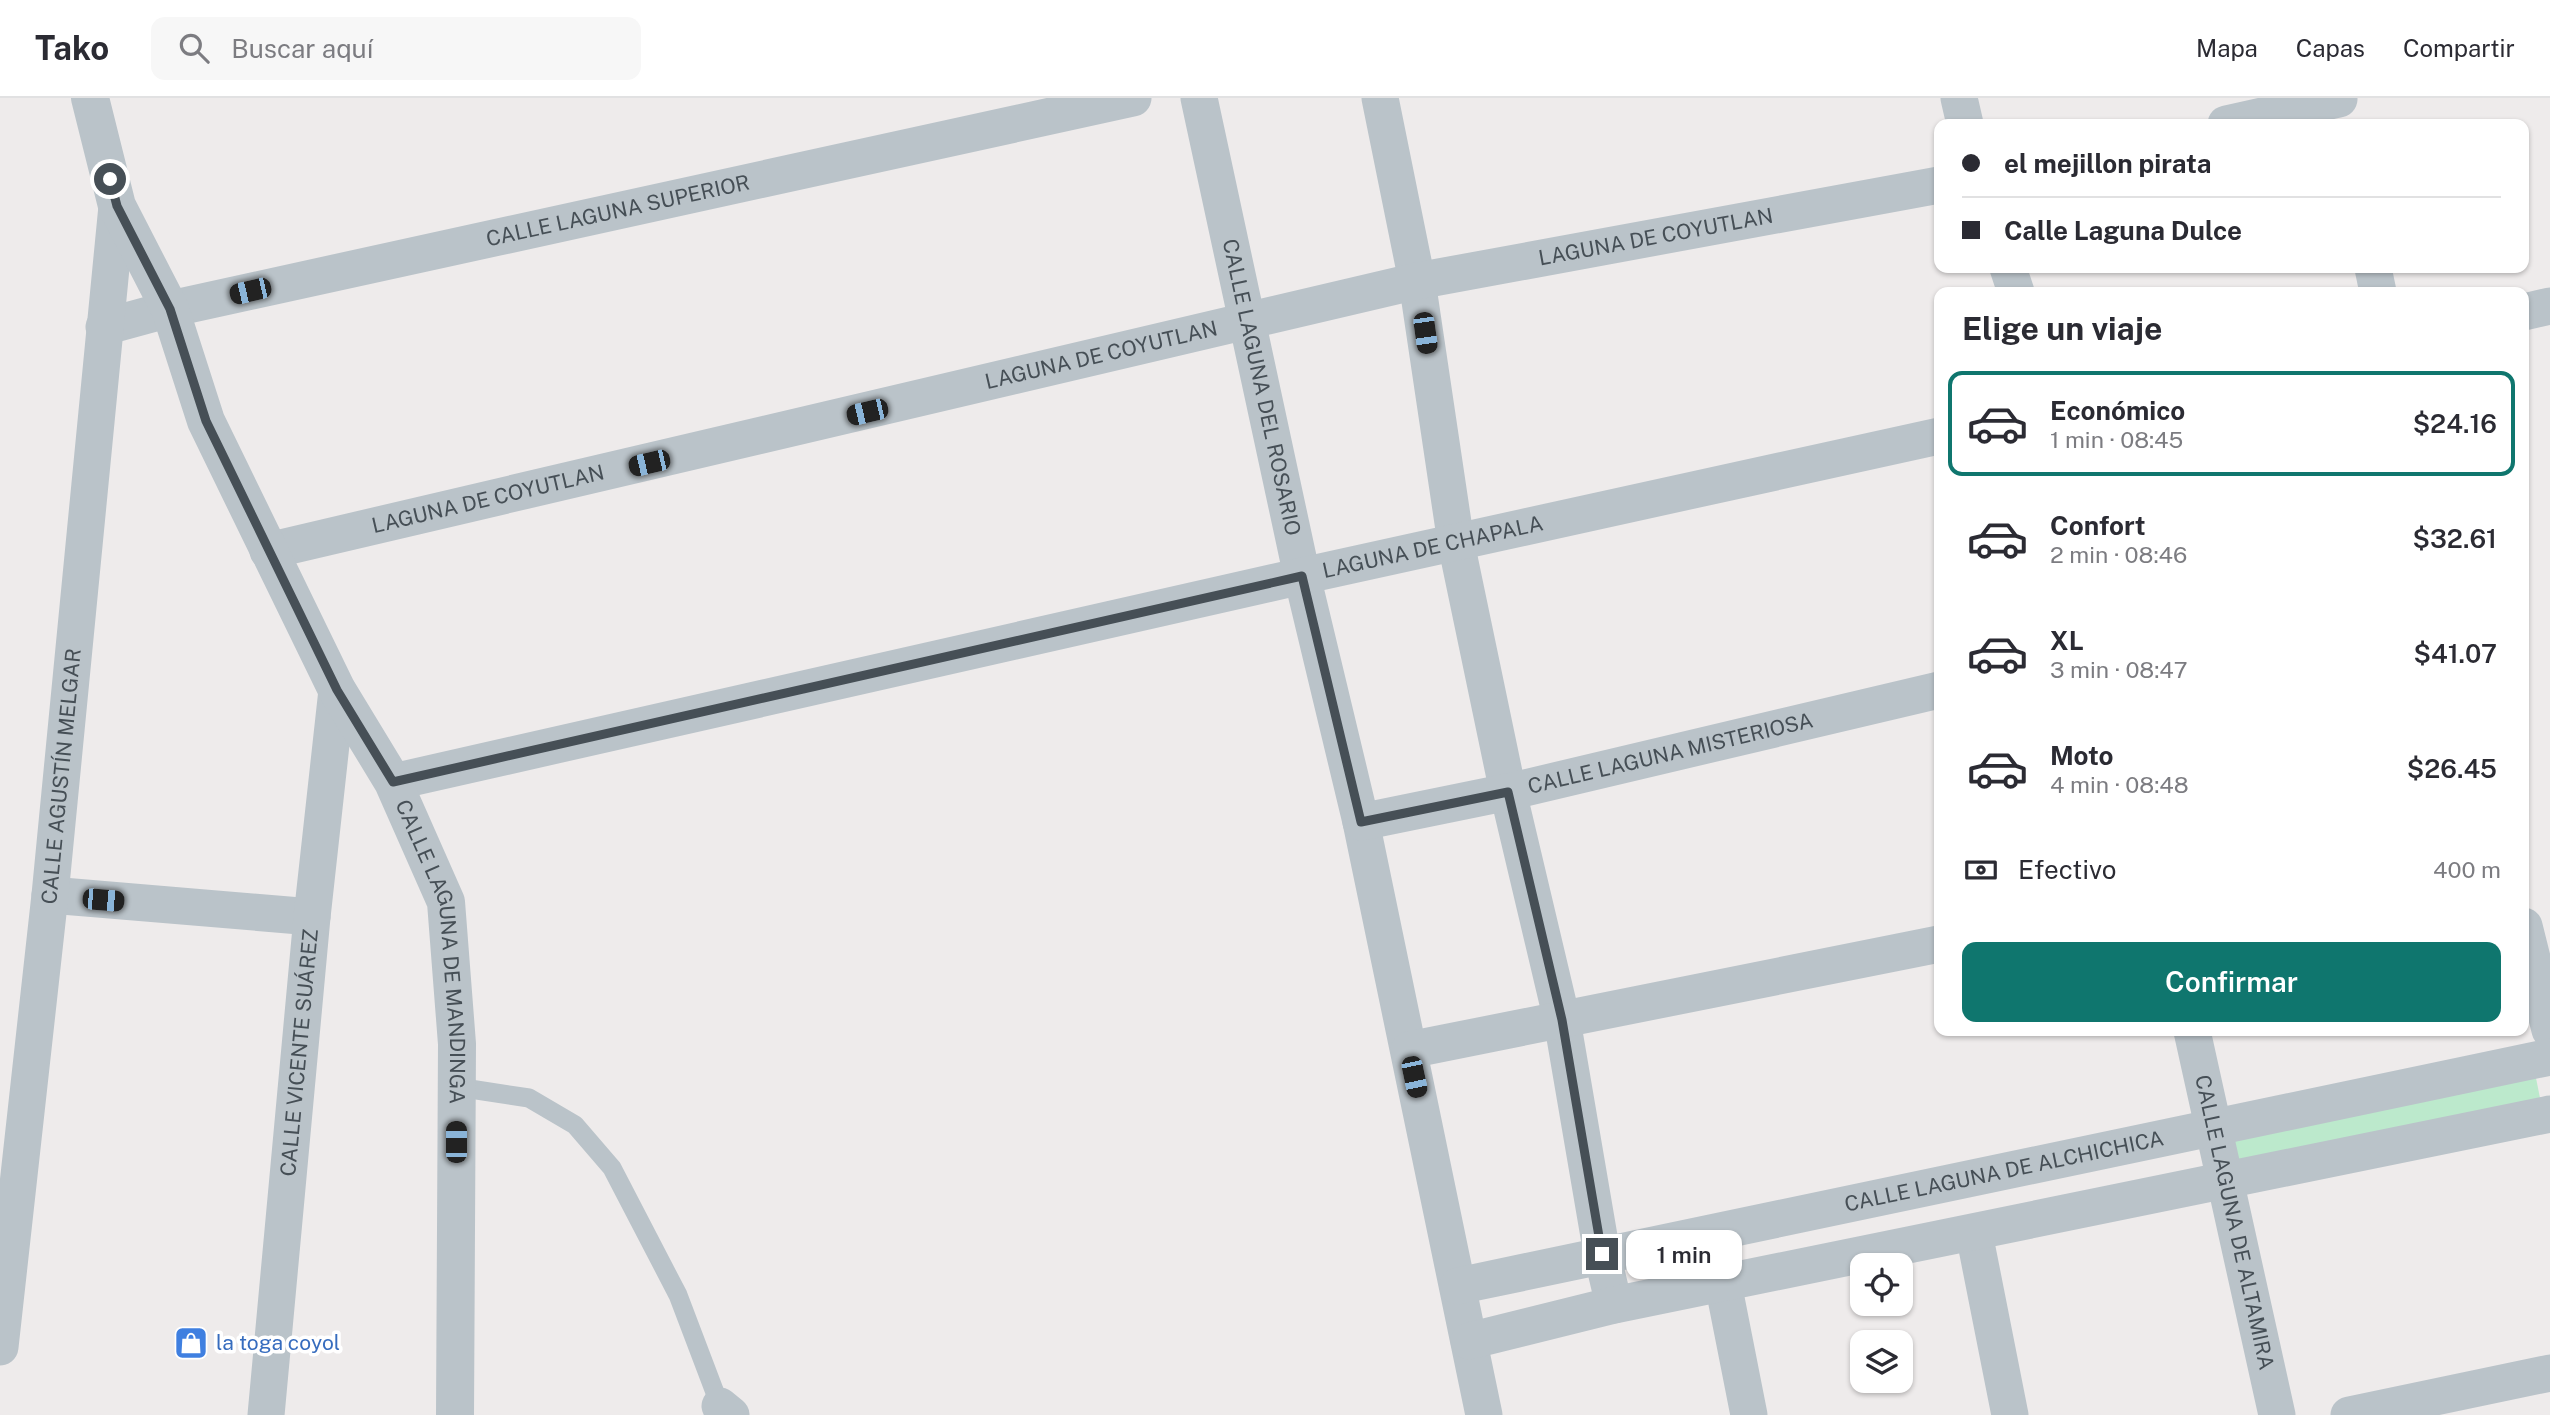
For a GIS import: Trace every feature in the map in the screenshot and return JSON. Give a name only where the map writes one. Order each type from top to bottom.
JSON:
[{"type":"street","name":"CALLE LAGUNA DE MANDINGA","points":[[89,98],[117,206],[170,309],[206,421],[337,690],[393,782],[446,902],[457,1044],[455,1415]]},
{"type":"street","name":"CALLE LAGUNA SUPERIOR","points":[[104,327],[170,309],[1133,98]]},
{"type":"street","name":"CALLE LAGUNA DEL ROSARIO","points":[[1199,98],[1302,576],[1361,822],[1484,1415]]},
{"type":"street","points":[[1380,98],[1418,281],[1456,543],[1508,792],[1562,1020],[1602,1254],[1614,1305]]},
{"type":"street","points":[[1959,98],[1964,119]]},
{"type":"street","points":[[2259,119],[2340,107]]},
{"type":"street","name":"LAGUNA DE COYUTLAN","points":[[268,551],[1418,281],[1934,187]]},
{"type":"street","name":"CALLE AGUSTÍN MELGAR","points":[[0,1347],[50,895],[117,206]]},
{"type":"street","points":[[2529,311],[2550,306]]},
{"type":"street","name":"LAGUNA DE CHAPALA","points":[[393,782],[1302,576],[1934,437]]},
{"type":"street","name":"CALLE VICENTE SUÁREZ","points":[[266,1415],[312,917],[337,690]]},
{"type":"street","name":"CALLE LAGUNA MISTERIOSA","points":[[1361,822],[1508,792],[1934,691]]},
{"type":"street","points":[[50,895],[312,917]]},
{"type":"street","points":[[1409,1050],[1934,945]]},
{"type":"street","points":[[2529,946],[2550,1030]]},
{"type":"street","name":"CALLE LAGUNA DE ALTAMIRA","points":[[2193,1036],[2223,1181],[2277,1415]]},
{"type":"street","name":"CALLE LAGUNA DE ALCHICHICA","points":[[1458,1286],[1602,1254],[2213,1130],[2550,1057]]},
{"type":"street","points":[[1469,1341],[1614,1305],[2550,1114]]},
{"type":"street","points":[[1973,1233],[2010,1415]]},
{"type":"street","points":[[1723,1283],[1749,1415]]},
{"type":"street","points":[[2349,1415],[2550,1373]]},
{"type":"lane","points":[[457,1087],[529,1098],[575,1125],[612,1168],[678,1295],[725,1412]]},
{"type":"green space","points":[[2535,1073],[2541,1103],[2230,1170],[2223,1138]]},
{"type":"place","name":"la toga coyol","points":[[191,1343]]},
{"type":"route","points":[[110,179],[117,206],[170,309],[206,421],[337,690],[393,782],[1302,576],[1361,822],[1508,792],[1562,1020],[1602,1254]]}]
